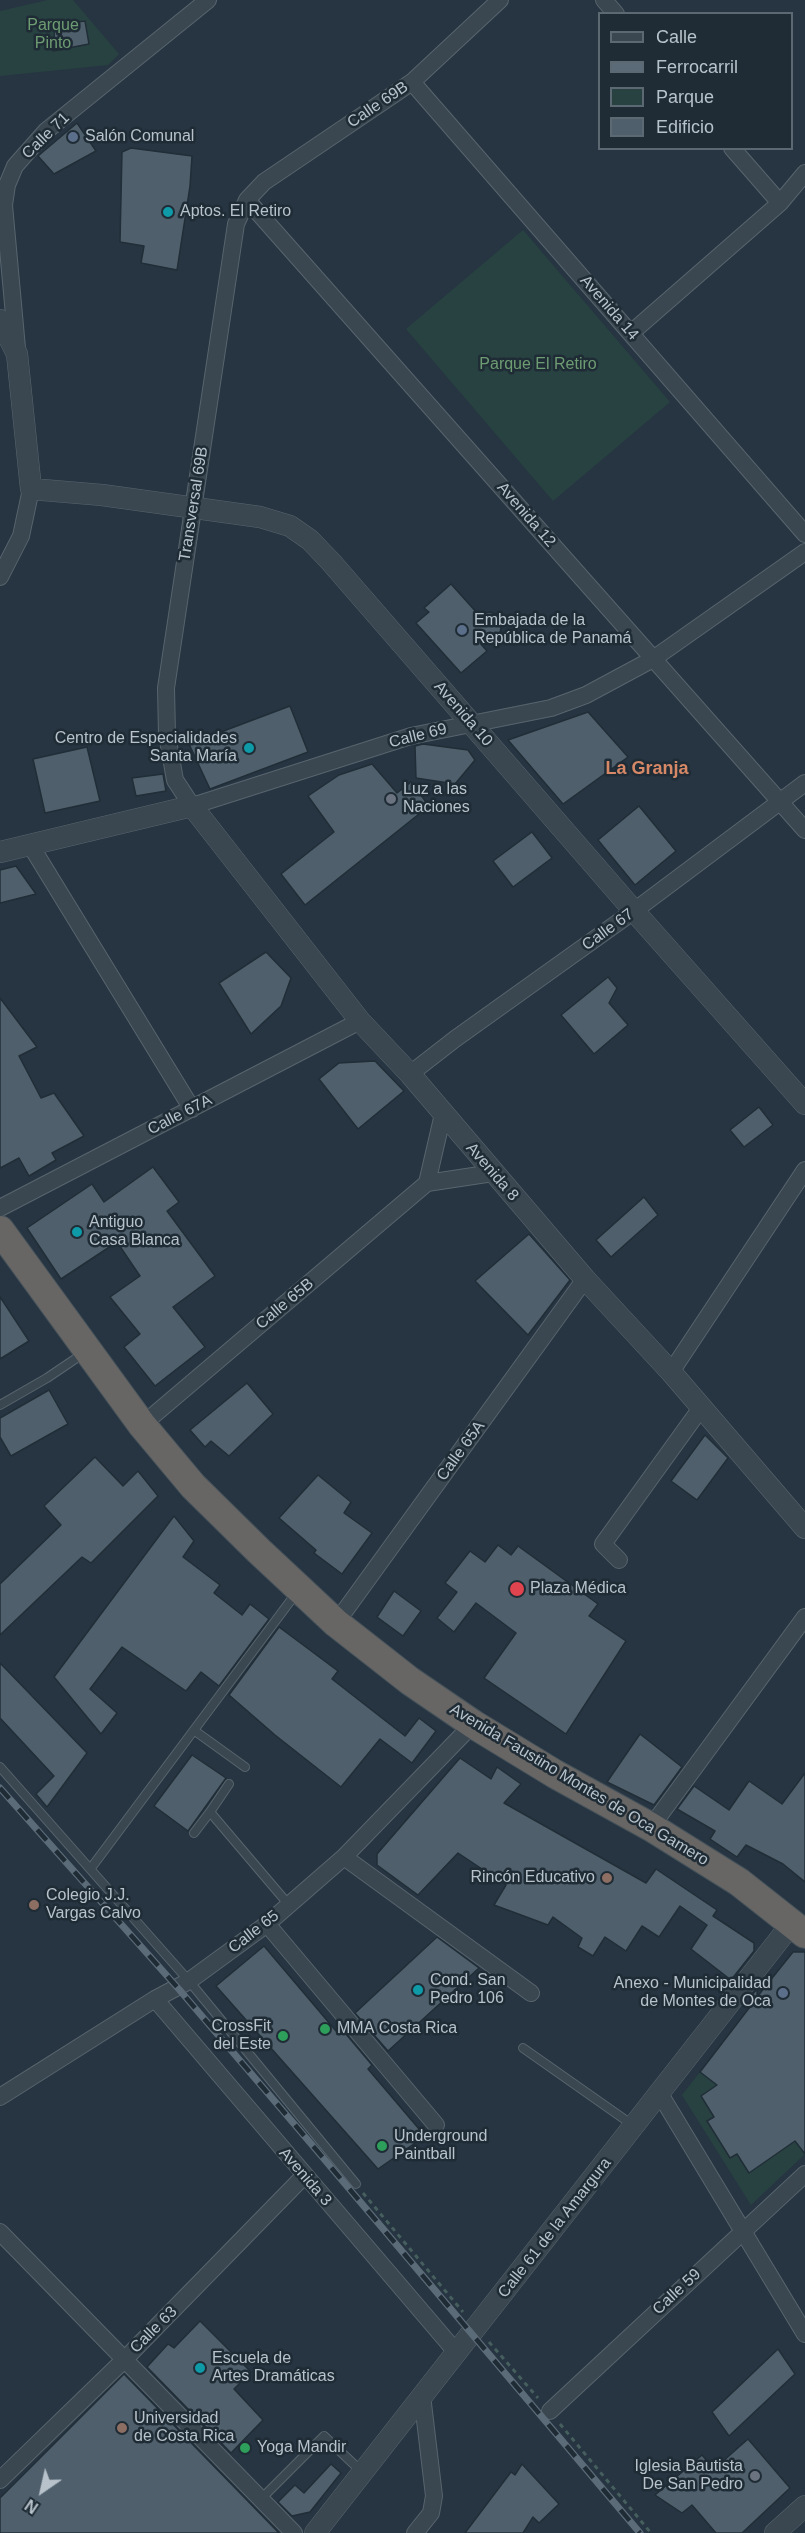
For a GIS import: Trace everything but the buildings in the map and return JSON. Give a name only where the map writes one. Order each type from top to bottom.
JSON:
[{"type":"highway","name":"Avenida Faustino Montes de Oca Gamero","points":[[0,1230],[142,1425],[193,1486],[336,1623],[410,1681],[473,1724],[555,1774],[651,1827],[739,1882],[799,1928]]},
{"type":"street","name":"Calle 71","points":[[0,577],[21,536],[31,489],[4,205],[7,185],[15,166],[46,131],[208,0]]},
{"type":"street","name":"Calle 69B","points":[[247,200],[264,182],[412,82],[500,0]]},
{"type":"street","points":[[604,0],[614,12]]},
{"type":"street","name":"Avenida 14","points":[[412,82],[805,534]]},
{"type":"street","points":[[734,150],[780,203]]},
{"type":"street","points":[[631,333],[780,203],[805,173]]},
{"type":"street","name":"Transversal 69B","points":[[192,806],[175,780],[167,735],[166,687],[236,224],[247,200]]},
{"type":"street","name":"Avenida 12","points":[[247,200],[805,830]]},
{"type":"street","points":[[0,320],[17,354]]},
{"type":"street","name":"Avenida 10","points":[[31,489],[102,495],[260,517],[290,526],[310,540],[805,1104]]},
{"type":"street","name":"Calle 69","points":[[0,852],[192,806],[411,736],[551,708],[586,695],[653,659],[805,552]]},
{"type":"street","name":"Calle 67","points":[[410,1074],[805,783]]},
{"type":"street","name":"Avenida 8","points":[[192,806],[360,1022],[410,1074],[585,1279],[671,1372],[805,1528]]},
{"type":"street","points":[[31,846],[192,1109]]},
{"type":"street","name":"Calle 67A","points":[[0,1208],[360,1022]]},
{"type":"street","points":[[443,1114],[427,1183],[493,1173]]},
{"type":"street","points":[[671,1372],[805,1170]]},
{"type":"street","name":"Calle 65B","points":[[142,1425],[427,1183]]},
{"type":"street","name":"Calle 65A","points":[[336,1623],[585,1279]]},
{"type":"street","points":[[619,1560],[603,1544],[701,1408]]},
{"type":"street","points":[[651,1827],[805,1617]]},
{"type":"street","name":"Calle 65","points":[[0,2097],[154,1999],[189,1981],[267,1924],[344,1857],[473,1724]]},
{"type":"street","points":[[344,1857],[531,1993]]},
{"type":"street","points":[[267,1924],[436,2126]]},
{"type":"street","name":"Calle 61 de la Amargura","points":[[315,2533],[634,2126],[799,1928]]},
{"type":"street","name":"Avenida 3","points":[[154,1999],[457,2353]]},
{"type":"street","points":[[660,2094],[805,2334]]},
{"type":"street","name":"Calle 59","points":[[550,2411],[805,2174]]},
{"type":"street","name":"Calle 63","points":[[0,2480],[125,2359],[304,2176]]},
{"type":"street","points":[[0,2232],[294,2533]]},
{"type":"street","points":[[415,2533],[431,2513],[434,2496],[422,2395]]},
{"type":"street","points":[[775,2533],[805,2505]]},
{"type":"lane","points":[[0,1405],[87,1352]]},
{"type":"lane","points":[[92,1868],[299,1589]]},
{"type":"lane","points":[[195,1731],[245,1767]]},
{"type":"lane","points":[[0,1767],[92,1868],[189,1981],[356,2184]]},
{"type":"lane","points":[[194,1833],[229,1784]]},
{"type":"lane","points":[[210,1812],[289,1905]]},
{"type":"lane","points":[[523,2048],[634,2126]]},
{"type":"lane","points":[[261,2499],[324,2436],[362,2473]]},
{"type":"path","points":[[356,2184],[651,2533]]},
{"type":"green space","name":"Parque Pinto","points":[[48,0],[73,0],[119,54],[108,65],[0,76],[0,11]]},
{"type":"green space","name":"Parque El Retiro","points":[[523,230],[670,402],[553,501],[406,329]]},
{"type":"green space","points":[[700,2072],[722,2088],[766,2104],[805,2154],[751,2205],[682,2095]],"holes":[[[715,2086],[740,2106],[774,2156],[749,2173],[737,2154],[730,2158],[707,2121],[714,2117],[701,2096]]]},
{"type":"railway","points":[[0,1788],[177,1987],[640,2533]]},
{"type":"place","name":"Salón Comunal","points":[[73,137]]},
{"type":"place","name":"Aptos. El Retiro","points":[[168,212]]},
{"type":"place","name":"Embajada de la República de Panamá","points":[[462,630]]},
{"type":"place","name":"Centro de Especialidades Santa María","points":[[249,748]]},
{"type":"place","name":"Luz a las Naciones","points":[[391,799]]},
{"type":"place","name":"Antiguo Casa Blanca","points":[[77,1232]]},
{"type":"place","name":"Plaza Médica","points":[[517,1589]]},
{"type":"place","name":"Rincón Educativo","points":[[607,1878]]},
{"type":"place","name":"Colegio J.J. Vargas Calvo","points":[[34,1905]]},
{"type":"place","name":"Cond. San Pedro 106","points":[[418,1990]]},
{"type":"place","name":"Anexo - Municipalidad de Montes de Oca","points":[[783,1993]]},
{"type":"place","name":"MMA Costa Rica","points":[[325,2029]]},
{"type":"place","name":"CrossFit del Este","points":[[283,2036]]},
{"type":"place","name":"Underground Paintball","points":[[382,2146]]},
{"type":"place","name":"Escuela de Artes Dramáticas","points":[[200,2368]]},
{"type":"place","name":"Universidad de Costa Rica","points":[[122,2428]]},
{"type":"place","name":"Yoga Mandir","points":[[245,2448]]},
{"type":"place","name":"Iglesia Bautista De San Pedro","points":[[755,2476]]},
{"type":"district","name":"La Granja","points":[[647,769]]}]
